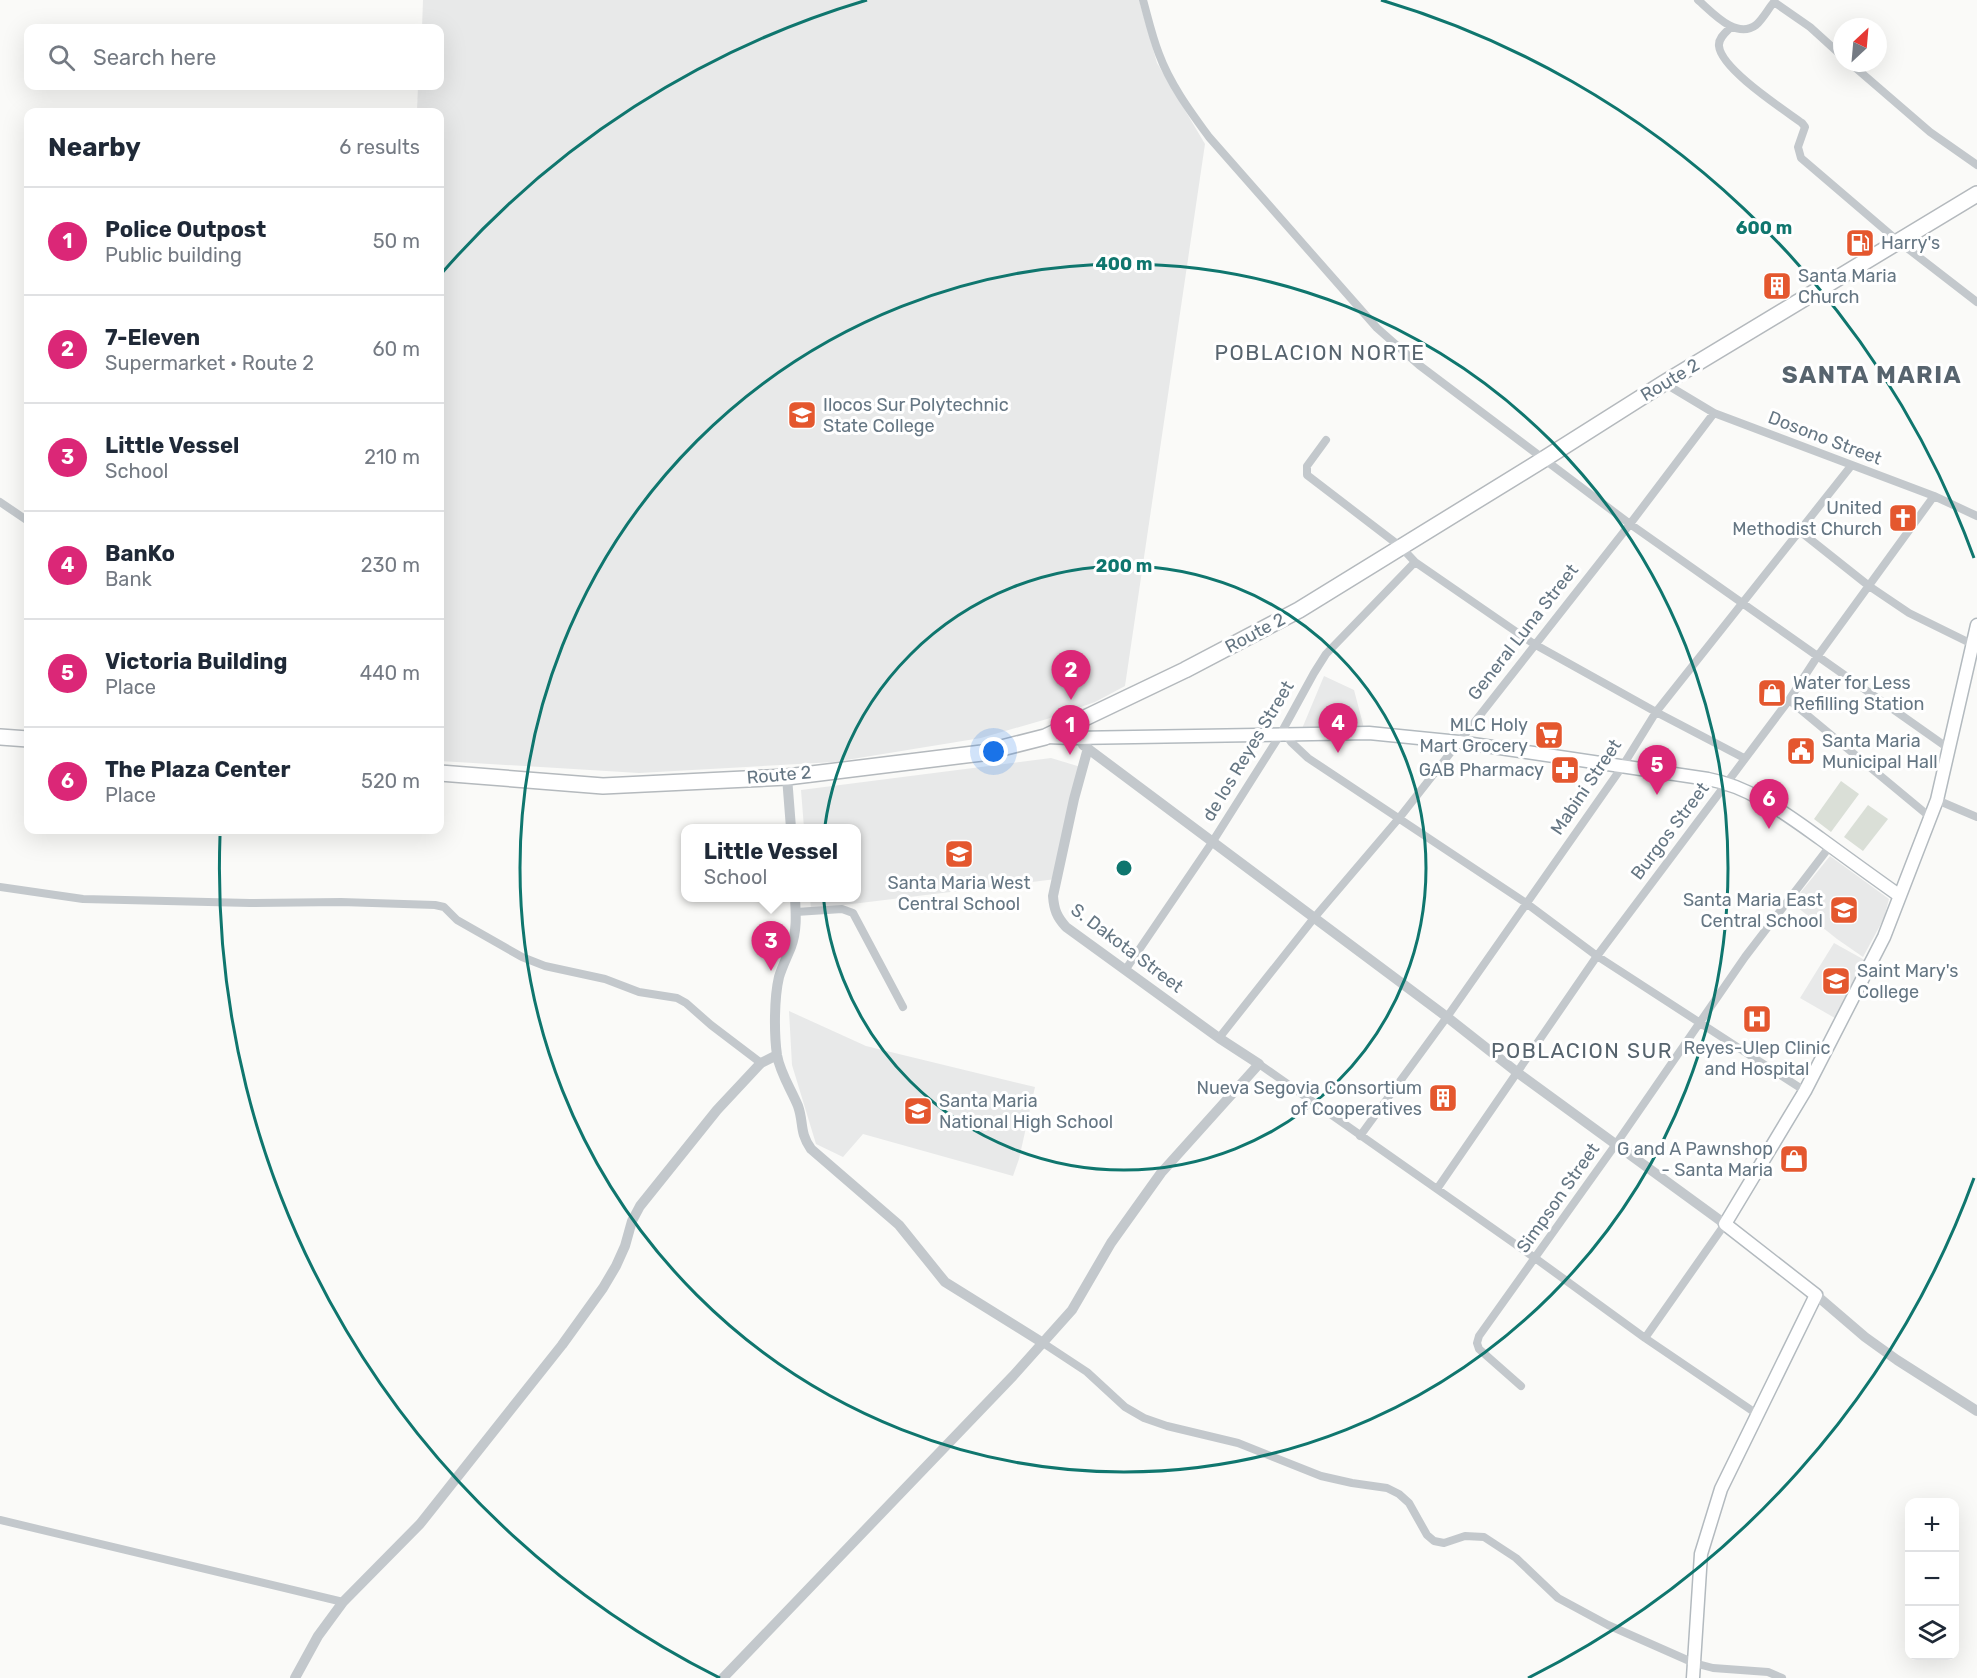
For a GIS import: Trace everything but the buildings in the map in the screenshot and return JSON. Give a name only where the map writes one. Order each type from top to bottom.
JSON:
[{"type":"highway","name":"Route 2","points":[[444,773],[603,786],[788,777],[982,753],[1044,736],[1185,670],[1299,610],[1664,383],[1977,194]]},
{"type":"highway","points":[[0,737],[24,740]]},
{"type":"main road","points":[[1693,1678],[1701,1554],[1721,1489],[1816,1295],[1725,1224],[1805,1091],[1876,954],[1937,800],[1977,625]]},
{"type":"main road","points":[[1044,736],[1073,738],[1370,733],[1459,742],[1727,783],[1751,793],[1783,812],[1900,896]]},
{"type":"street","points":[[1143,0],[1159,54],[1191,113],[1209,137],[1377,328],[1419,365],[1630,524],[1948,748]]},
{"type":"street","points":[[1698,0],[1731,27],[1741,30],[1756,24],[1775,1],[1833,48]]},
{"type":"street","points":[[1731,27],[1719,41],[1722,56],[1728,65],[1802,123],[1805,127],[1798,147],[1801,159],[1898,241],[1977,302]]},
{"type":"street","points":[[1860,72],[1930,132],[1977,165]]},
{"type":"street","name":"Dosono Street","points":[[1664,383],[1714,413],[1934,496],[1977,516]]},
{"type":"street","name":"General Luna Street","points":[[1219,1038],[1314,918],[1400,817],[1714,413]]},
{"type":"street","points":[[1326,440],[1307,466],[1307,475],[1401,547],[1415,562],[1534,644],[1744,758]]},
{"type":"street","name":"Mabini Street","points":[[1360,1136],[1447,1017],[1622,766],[1656,712],[1801,532],[1851,466]]},
{"type":"street","name":"Burgos Street","points":[[1437,1189],[1597,956],[1744,758],[1790,700],[1817,657],[1934,496]]},
{"type":"street","points":[[0,502],[24,518]]},
{"type":"street","points":[[1801,532],[1869,586],[1909,613],[1972,645]]},
{"type":"street","name":"de los Reyes Street","points":[[1126,969],[1283,735],[1326,654],[1415,562]]},
{"type":"street","points":[[1790,700],[1930,816]]},
{"type":"street","points":[[1283,735],[1308,758],[1400,817],[1526,903],[1597,956],[1805,1091]]},
{"type":"street","points":[[1073,738],[1447,1017],[1518,1073],[1725,1224],[1645,1338]]},
{"type":"street","name":"S. Dakota Street","points":[[1088,748],[1055,885],[1054,908],[1057,917],[1066,927],[1219,1038],[1259,1064]]},
{"type":"street","points":[[788,777],[791,824]]},
{"type":"street","points":[[1937,800],[1977,817]]},
{"type":"street","name":"Simpson Street","points":[[1521,1386],[1479,1349],[1477,1343],[1479,1336],[1616,1144],[1745,957],[1830,846]]},
{"type":"street","points":[[0,887],[83,899],[435,904],[444,907],[457,920],[522,957],[545,966],[604,979],[639,992],[677,998],[761,1063]]},
{"type":"street","points":[[795,902],[796,927],[792,945],[779,975],[775,1000],[777,1055],[800,1112],[802,1134],[811,1149],[899,1225],[945,1282],[1040,1346],[1087,1372],[1125,1407],[1144,1418],[1167,1426],[1238,1443],[1321,1476],[1387,1488],[1399,1494],[1409,1503],[1426,1535],[1434,1542],[1444,1543],[1474,1535],[1490,1539],[1516,1558],[1558,1598],[1580,1611],[1694,1663],[1713,1668],[1768,1672],[1782,1678]]},
{"type":"street","points":[[796,912],[842,909],[853,913],[903,1007]]},
{"type":"street","points":[[295,1678],[318,1636],[344,1602],[420,1524],[562,1345],[616,1266],[640,1206],[717,1110],[761,1063],[777,1055]]},
{"type":"street","points":[[723,1678],[1014,1376],[1072,1310],[1111,1243],[1161,1173],[1259,1064],[1645,1338],[1757,1414]]},
{"type":"street","points":[[1816,1295],[1865,1338],[1897,1360],[1975,1406]]},
{"type":"street","points":[[0,1520],[344,1602]]},
{"type":"shaded area","name":"Ilocos Sur Polytechnic State College","points":[[423,0],[1139,0],[1157,63],[1205,144],[1125,686],[1095,702],[981,738],[834,762],[639,773],[444,761],[444,108],[417,108],[418,90],[444,90],[444,24],[422,24]]},
{"type":"shaded area","points":[[1324,676],[1354,690],[1364,728],[1301,731]]},
{"type":"shaded area","name":"Santa Maria West Central School","points":[[1051,758],[1084,768],[1056,879],[811,909],[810,902],[861,902],[861,824],[804,824],[801,790]]},
{"type":"shaded area","points":[[1841,781],[1859,794],[1831,832],[1814,819]]},
{"type":"shaded area","points":[[1868,805],[1888,819],[1863,851],[1844,837]]},
{"type":"shaded area","name":"Santa Maria East Central School","points":[[1830,856],[1889,899],[1884,918],[1863,957],[1792,903]]},
{"type":"shaded area","name":"Saint Mary's College","points":[[1834,943],[1870,963],[1840,1021],[1800,998]]},
{"type":"shaded area","name":"Santa Maria National High School","points":[[789,1011],[866,1046],[1035,1087],[1013,1176],[863,1134],[843,1157],[816,1144],[792,1065]]},
{"type":"place","name":"Harry's","points":[[1860,243]]},
{"type":"place","name":"Santa Maria Church","points":[[1777,286]]},
{"type":"place","name":"Ilocos Sur Polytechnic State College","points":[[802,415]]},
{"type":"place","name":"United Methodist Church","points":[[1903,518]]},
{"type":"place","name":"Water for Less Refilling Station","points":[[1772,693]]},
{"type":"place","name":"7-Eleven","points":[[1071,700]]},
{"type":"place","name":"MLC Holy Mart Grocery","points":[[1549,735]]},
{"type":"place","name":"Santa Maria Municipal Hall","points":[[1801,751]]},
{"type":"place","name":"BanKo","points":[[1338,753]]},
{"type":"place","name":"Police Outpost","points":[[1070,755]]},
{"type":"place","name":"GAB Pharmacy","points":[[1565,770]]},
{"type":"place","name":"Victoria Building","points":[[1657,795]]},
{"type":"place","name":"The Plaza Center","points":[[1769,829]]},
{"type":"place","name":"Santa Maria West Central School","points":[[959,854]]},
{"type":"place","name":"Santa Maria East Central School","points":[[1844,910]]},
{"type":"place","name":"Little Vessel","points":[[771,971]]},
{"type":"place","name":"Saint Mary's College","points":[[1836,981]]},
{"type":"place","name":"Reyes-Ulep Clinic and Hospital","points":[[1757,1019]]},
{"type":"place","name":"Nueva Segovia Consortium of Cooperatives","points":[[1443,1098]]},
{"type":"place","name":"Santa Maria National High School","points":[[918,1111]]},
{"type":"place","name":"G and A Pawnshop - Santa Maria","points":[[1794,1159]]},
{"type":"district","name":"POBLACION NORTE","points":[[1320,352]]},
{"type":"district","name":"SANTA MARIA","points":[[1872,375]]},
{"type":"district","name":"POBLACION SUR","points":[[1582,1050]]}]
